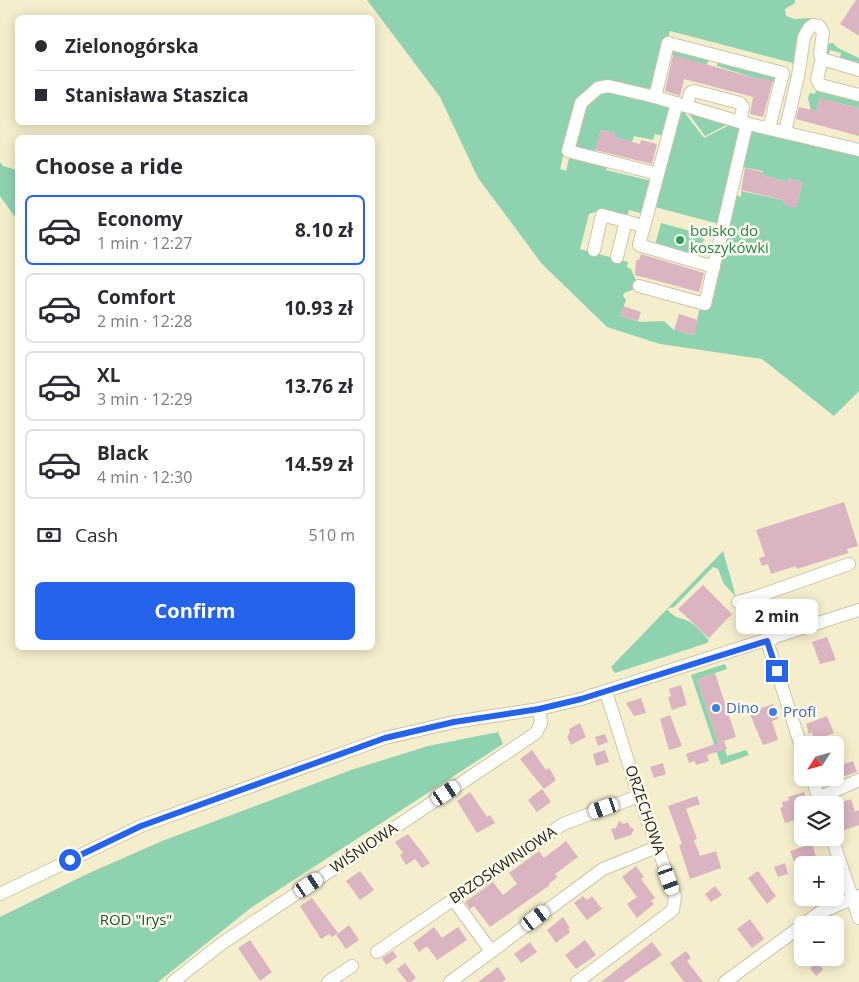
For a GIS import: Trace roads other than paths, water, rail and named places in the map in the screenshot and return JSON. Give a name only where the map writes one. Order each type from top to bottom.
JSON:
[{"type":"street","points":[[785,132],[798,76],[804,37],[812,25],[820,26],[823,32],[820,55],[822,59],[817,79],[819,84],[859,95]]},
{"type":"street","points":[[655,97],[668,43],[783,73],[769,128]]},
{"type":"street","points":[[822,59],[859,70]]},
{"type":"street","points":[[658,174],[568,151],[581,103],[598,88],[608,86],[655,97],[744,122],[859,150]]},
{"type":"street","points":[[639,286],[705,304],[714,267],[744,122],[743,107],[740,103],[694,91],[690,93],[682,104],[658,174],[639,245],[714,267]]},
{"type":"street","points":[[594,250],[602,215],[643,226]]},
{"type":"street","points":[[617,257],[626,221]]},
{"type":"street","points":[[738,602],[848,564]]},
{"type":"street","points":[[759,596],[798,736]]},
{"type":"street","points":[[0,894],[141,826],[385,738],[431,727],[539,709],[606,692],[859,610]]},
{"type":"street","name":"ORZECHOWA","points":[[578,982],[673,910],[675,896],[606,692]]},
{"type":"street","name":"WIŚNIOWA","points":[[173,982],[221,944],[536,733],[541,725],[539,709]]},
{"type":"street","points":[[829,796],[859,780]]},
{"type":"street","name":"BRZOSKWINIOWA","points":[[377,952],[563,824],[640,796]]},
{"type":"street","points":[[835,846],[856,898],[859,918]]},
{"type":"street","points":[[450,982],[603,869],[657,847]]},
{"type":"street","points":[[725,982],[819,913],[856,898]]},
{"type":"street","points":[[453,899],[491,951]]},
{"type":"street","points":[[328,982],[352,966]]},
{"type":"place","name":"boisko do koszykówki","points":[[680,240]]},
{"type":"place","name":"Dino","points":[[716,708]]},
{"type":"place","name":"Profi","points":[[773,712]]},
{"type":"park label","name":"ROD \"Irys\"","points":[[136,920]]}]
